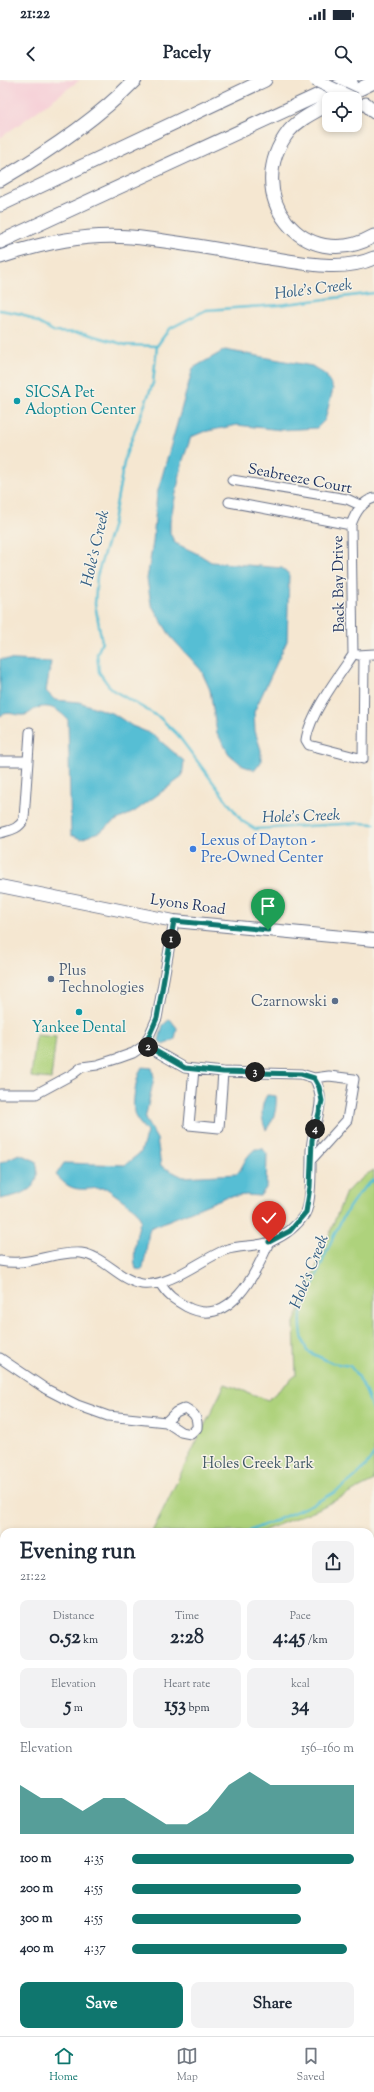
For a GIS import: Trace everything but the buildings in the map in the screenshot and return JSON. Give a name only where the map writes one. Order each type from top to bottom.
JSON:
[{"type":"highway","points":[[0,180],[46,151],[88,121],[120,95],[135,80]]},
{"type":"highway","points":[[0,205],[265,80]]},
{"type":"highway","points":[[0,242],[351,80]]},
{"type":"highway","points":[[353,92],[374,82]]},
{"type":"highway","points":[[322,108],[302,119],[289,130],[276,151],[270,174],[271,191],[284,220],[302,236],[325,246],[343,247],[359,244],[374,236]]},
{"type":"highway","points":[[0,257],[52,242],[83,237],[112,236],[148,239],[313,264],[346,265],[374,258]]},
{"type":"main road","points":[[315,80],[365,105]]},
{"type":"main road","name":"Lyons Road","points":[[0,886],[174,921],[374,940]]},
{"type":"street","name":"Seabreeze Court","points":[[232,480],[347,499],[362,506]]},
{"type":"street","name":"Back Bay Drive","points":[[352,655],[351,525],[356,511],[374,498]]},
{"type":"street","points":[[229,502],[351,525]]},
{"type":"street","points":[[364,659],[374,654]]},
{"type":"street","points":[[364,659],[364,760],[309,745],[306,740],[307,733],[327,694],[352,655],[374,662]]},
{"type":"street","points":[[0,833],[21,825],[24,819],[30,732]]},
{"type":"street","points":[[0,761],[28,761]]},
{"type":"street","points":[[0,1094],[36,1094],[73,1074],[82,1067],[97,1065],[134,1053],[145,1045],[157,1018],[174,921]]},
{"type":"street","points":[[145,1045],[185,1068],[223,1072],[301,1074],[314,1078],[329,1076],[354,1078],[347,1120],[311,1160]]},
{"type":"street","points":[[194,1069],[189,1125],[219,1128],[223,1072]]},
{"type":"street","points":[[0,1261],[9,1263],[50,1256],[81,1253],[95,1257],[125,1277],[142,1284],[160,1283],[226,1250],[269,1242],[290,1231],[306,1212],[310,1187],[312,1140],[322,1101],[319,1087],[314,1078]]},
{"type":"street","points":[[160,1283],[168,1296],[198,1313],[210,1313],[234,1299],[247,1286],[258,1268],[269,1242]]},
{"type":"street","points":[[0,1358],[46,1389],[77,1405],[108,1416],[166,1422]]},
{"type":"shaded area","points":[[0,80],[80,80],[0,138]]},
{"type":"green space","points":[[36,1035],[56,1037],[51,1079],[31,1077]]},
{"type":"green space","name":"Holes Creek Park","points":[[374,1170],[374,1481],[318,1509],[270,1528],[154,1528],[225,1384],[268,1400],[296,1375],[294,1323],[346,1192]]},
{"type":"water","points":[[225,350],[312,366],[326,375],[333,389],[325,420],[317,428],[281,430],[237,425],[203,432],[191,437],[183,460],[170,522],[170,533],[175,543],[211,562],[282,568],[289,574],[287,641],[254,712],[255,731],[261,750],[261,762],[255,770],[243,766],[229,754],[217,733],[210,690],[201,670],[171,637],[151,604],[147,579],[153,542],[157,494],[193,368]]},
{"type":"water","points":[[0,659],[51,662],[46,691],[55,700],[79,702],[114,714],[132,726],[152,734],[184,761],[182,777],[134,812],[113,822],[101,831],[81,839],[71,835],[68,720],[61,713],[49,707],[40,707],[25,715],[6,713],[0,716]]},
{"type":"water","points":[[170,1019],[177,1028],[175,1039],[164,1045],[159,1041],[163,1025]]},
{"type":"water","points":[[142,1067],[152,1068],[154,1078],[145,1119],[157,1139],[161,1166],[183,1177],[237,1174],[249,1155],[255,1149],[263,1149],[267,1154],[266,1188],[260,1196],[246,1195],[226,1197],[150,1228],[142,1270],[136,1269],[134,1258],[135,1244],[141,1220],[135,1209],[106,1188],[73,1188],[56,1175],[64,1163],[125,1165],[141,1152],[147,1132],[135,1116],[134,1098],[136,1084]]},
{"type":"water","points":[[267,1095],[276,1096],[276,1101],[274,1114],[266,1130],[263,1121],[262,1108]]},
{"type":"water","points":[[19,1154],[36,1161],[37,1179],[34,1185],[23,1193],[0,1199],[0,1163]]},
{"type":"waterway","name":"Hole's Creek","points":[[374,293],[279,305],[206,310],[169,329],[157,346],[153,383],[125,457],[112,527],[97,576],[95,604],[102,642],[97,654],[99,672],[111,689],[159,717],[177,734],[242,821],[255,829],[360,823],[374,824]]},
{"type":"waterway","points":[[0,310],[22,314],[55,332],[83,333],[126,345],[157,346]]},
{"type":"waterway","name":"Hole's Creek","points":[[374,1180],[364,1188],[354,1200],[337,1228],[304,1304],[301,1320],[302,1334],[307,1351],[332,1363],[350,1366],[359,1378],[365,1390],[374,1417]]},
{"type":"waterway","name":"Hole's Creek","points":[[257,1528],[318,1502],[335,1492],[363,1469],[374,1454]]},
{"type":"place","name":"SICSA Pet Adoption Center","points":[[17,401]]},
{"type":"place","name":"Lexus of Dayton - Pre-Owned Center","points":[[193,849]]},
{"type":"place","name":"Plus Technologies","points":[[51,979]]},
{"type":"place","name":"Czarnowski","points":[[335,1001]]},
{"type":"place","name":"Yankee Dental","points":[[79,1012]]},
{"type":"route","points":[[268,930],[174,921],[157,1018],[145,1045],[185,1068],[223,1072],[301,1074],[314,1078],[319,1087],[322,1101],[312,1140],[310,1187],[306,1212],[290,1231],[269,1242]]}]
